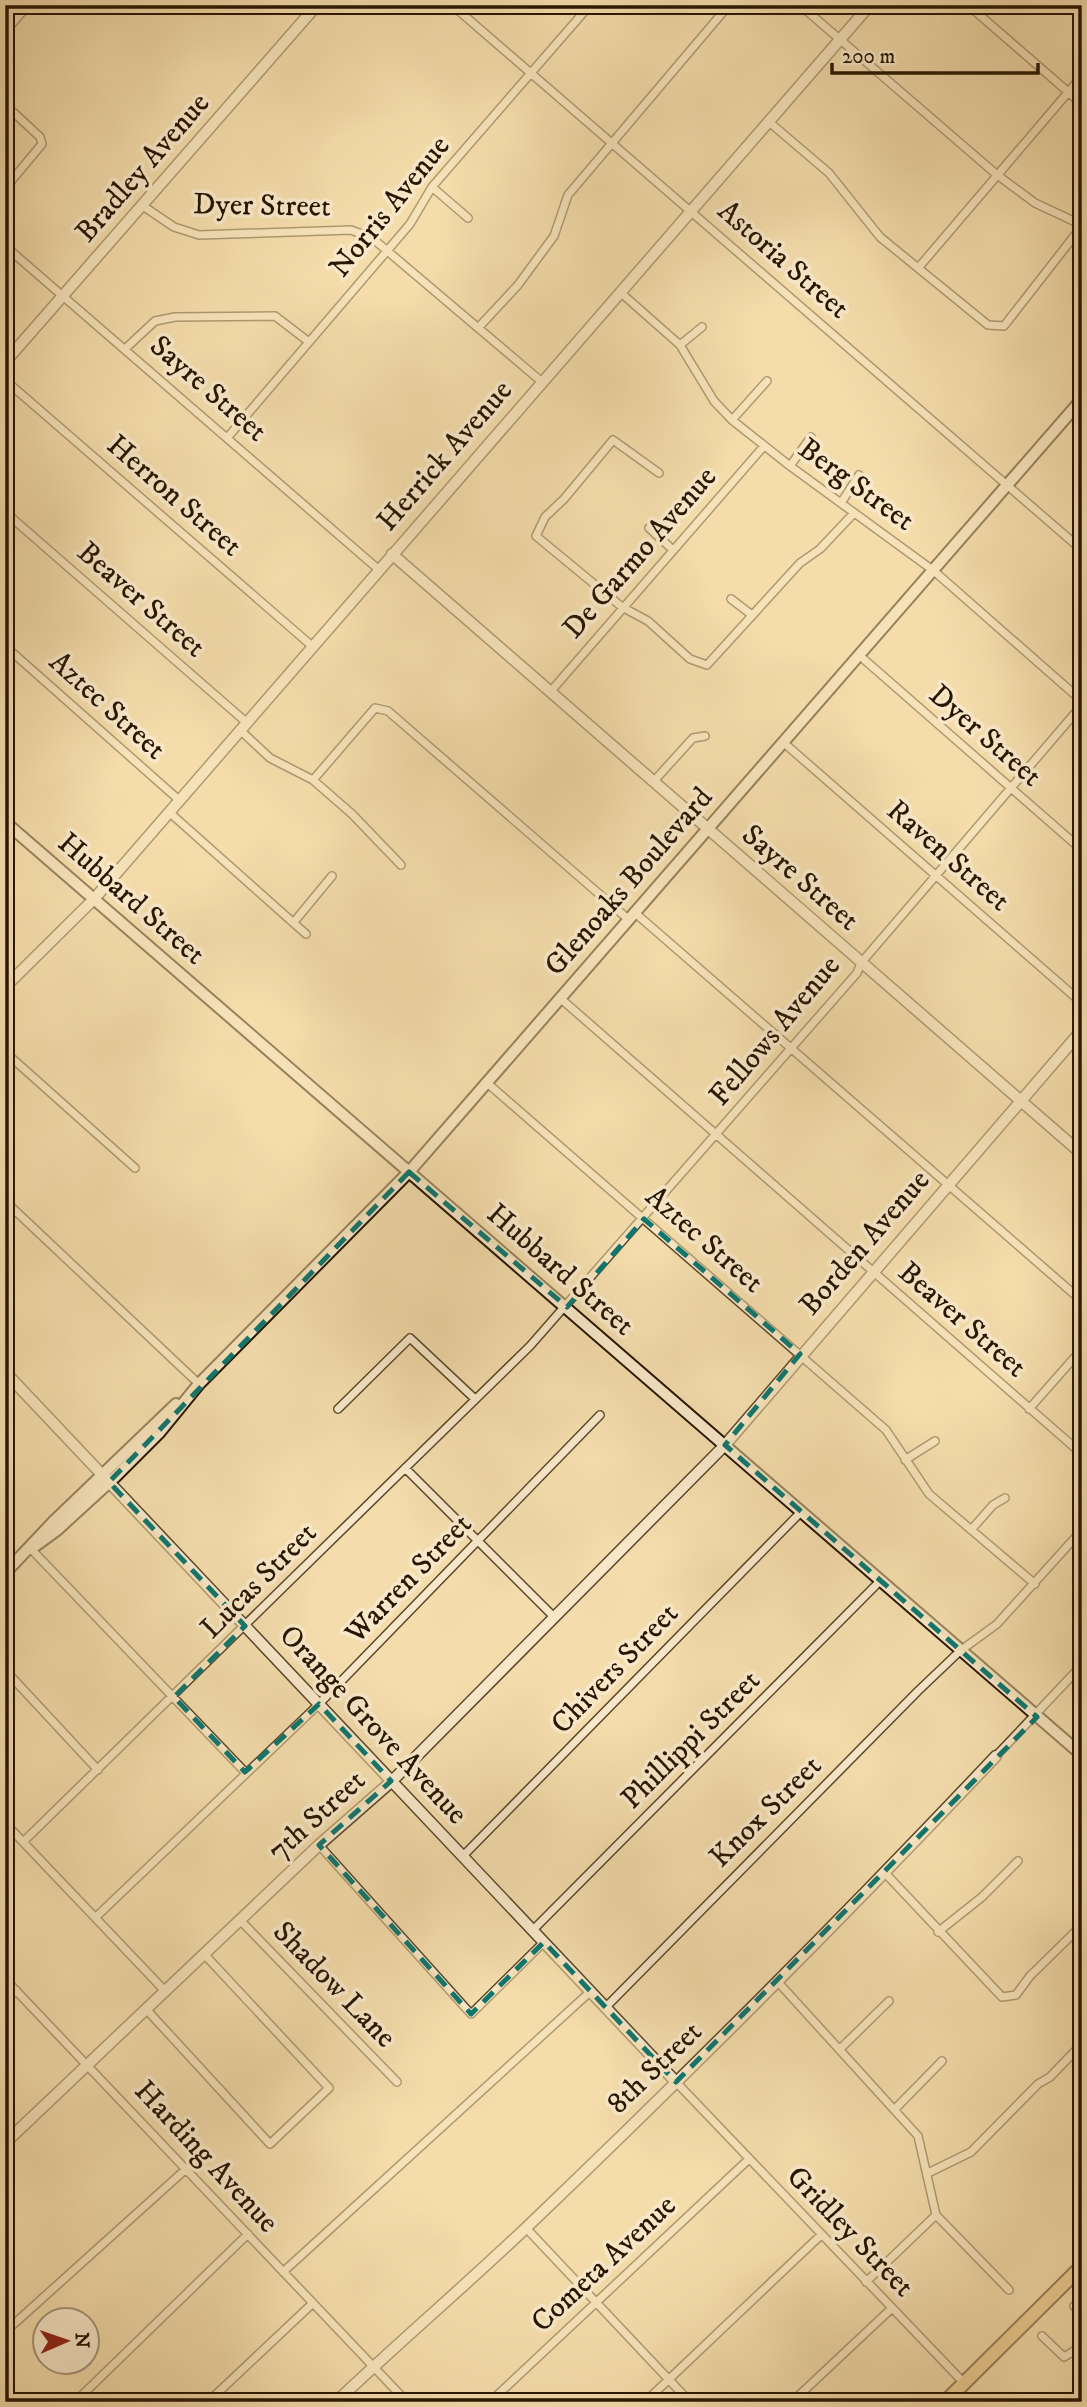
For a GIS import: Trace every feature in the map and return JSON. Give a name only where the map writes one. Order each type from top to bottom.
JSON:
[{"type":"main road","name":"Glenoaks Boulevard","points":[[5,1572],[105,1478],[159,1433],[199,1384],[409,1172],[1082,399]]},
{"type":"main road","name":"Hubbard Street","points":[[5,822],[1082,1755]]},
{"type":"main road","points":[[945,2402],[1082,2266]]},
{"type":"street","points":[[5,32],[28,5]]},
{"type":"street","name":"Bradley Avenue","points":[[5,362],[317,5]]},
{"type":"street","name":"Astoria Street","points":[[452,5],[1082,550]]},
{"type":"street","name":"Norris Avenue","points":[[227,438],[410,224],[432,187],[590,5]]},
{"type":"street","points":[[478,327],[518,285],[554,236],[568,195],[729,5]]},
{"type":"street","points":[[768,121],[829,173],[880,237],[988,325],[1004,327],[1082,226],[1035,203],[996,174],[800,5]]},
{"type":"street","name":"Herrick Avenue","points":[[5,987],[94,899],[870,5]]},
{"type":"street","points":[[968,5],[1082,104]]},
{"type":"street","points":[[919,267],[1082,76]]},
{"type":"street","points":[[13,112],[40,137],[42,144],[6,185],[15,192]]},
{"type":"street","points":[[432,187],[468,218]]},
{"type":"street","name":"Dyer Street","points":[[143,206],[174,227],[199,235],[351,230],[372,238],[542,382]]},
{"type":"street","name":"Sayre Street","points":[[5,246],[379,569]]},
{"type":"street","name":"Berg Street","points":[[620,292],[680,345],[714,401],[732,420],[790,466],[934,571],[1082,703]]},
{"type":"street","points":[[125,349],[155,321],[175,317],[275,316],[309,342]]},
{"type":"street","points":[[680,345],[702,327]]},
{"type":"street","name":"Herron Street","points":[[5,380],[312,646]]},
{"type":"street","points":[[732,420],[767,381]]},
{"type":"street","points":[[790,466],[811,437]]},
{"type":"street","points":[[659,472],[613,440],[564,499],[545,517],[536,536],[622,607],[648,621],[690,659],[707,665],[723,651],[800,563],[820,549],[854,513]]},
{"type":"street","name":"De Garmo Avenue","points":[[551,691],[764,446]]},
{"type":"street","points":[[841,503],[859,475]]},
{"type":"street","name":"Beaver Street","points":[[5,512],[243,726],[270,758],[313,780],[352,814],[401,865]]},
{"type":"street","points":[[649,528],[673,550]]},
{"type":"street","name":"Sayre Street","points":[[392,554],[1082,1154]]},
{"type":"street","points":[[731,599],[752,615]]},
{"type":"street","name":"Aztec Street","points":[[5,646],[178,800]]},
{"type":"street","name":"Dyer Street","points":[[859,655],[1082,850]]},
{"type":"street","name":"Fellows Avenue","points":[[526,1350],[792,1050],[857,973],[861,963],[938,876],[1082,703]]},
{"type":"street","points":[[313,780],[375,708],[388,711],[792,1050],[1082,1301]]},
{"type":"street","points":[[654,781],[692,738],[705,736]]},
{"type":"street","name":"Raven Street","points":[[784,743],[1082,1003]]},
{"type":"street","points":[[169,812],[306,934]]},
{"type":"street","points":[[294,922],[332,876]]},
{"type":"street","name":"Beaver Street","points":[[560,998],[719,1134],[1082,1454]]},
{"type":"street","name":"Borden Avenue","points":[[682,1486],[724,1445],[1082,1030]]},
{"type":"street","points":[[5,1052],[135,1168]]},
{"type":"street","name":"Aztec Street","points":[[486,1082],[886,1430],[929,1494],[1035,1584]]},
{"type":"street","points":[[5,1201],[199,1384]]},
{"type":"street","points":[[338,1409],[410,1338],[475,1399]]},
{"type":"street","points":[[1029,1409],[1082,1349]]},
{"type":"street","name":"Lucas Street","points":[[23,1842],[526,1350]]},
{"type":"street","name":"Orange Grove Avenue","points":[[5,1372],[705,2112]]},
{"type":"street","name":"Warren Street","points":[[96,1917],[319,1704],[600,1415]]},
{"type":"street","points":[[905,1460],[935,1441]]},
{"type":"street","points":[[405,1468],[553,1616]]},
{"type":"street","name":"7th Street","points":[[5,2143],[319,1845],[391,1781],[682,1486]]},
{"type":"street","points":[[971,1530],[993,1505],[1005,1498]]},
{"type":"street","name":"Chivers Street","points":[[463,1856],[800,1513]]},
{"type":"street","name":"Knox Street","points":[[606,2007],[960,1651],[997,1624],[1082,1530]]},
{"type":"street","points":[[31,1549],[245,1773]]},
{"type":"street","name":"Phillippi Street","points":[[533,1930],[880,1581]]},
{"type":"street","points":[[996,1756],[1037,1717],[1082,1665]]},
{"type":"street","points":[[5,1670],[98,1770]]},
{"type":"street","name":"8th Street","points":[[336,2402],[526,2228],[676,2082],[885,1873],[996,1756]]},
{"type":"street","points":[[5,1823],[165,1992]]},
{"type":"street","points":[[319,1845],[471,2014],[544,1942]]},
{"type":"street","points":[[938,1932],[982,1897],[1018,1861]]},
{"type":"street","points":[[885,1873],[1002,1997],[1016,1995],[1030,1976],[1080,1931]]},
{"type":"street","name":"Shadow Lane","points":[[240,1920],[397,2082]]},
{"type":"street","points":[[146,2009],[270,2144],[329,2088],[204,1954]]},
{"type":"street","name":"Harding Avenue","points":[[5,1979],[407,2402]]},
{"type":"street","points":[[777,1982],[841,2048],[918,2136],[936,2215],[1009,2290]]},
{"type":"street","points":[[5,2000],[16,1990]]},
{"type":"street","points":[[283,2272],[591,1991]]},
{"type":"street","points":[[841,2048],[889,2001]]},
{"type":"street","points":[[928,2173],[971,2152],[1078,2048]]},
{"type":"street","points":[[895,2108],[942,2061]]},
{"type":"street","name":"Gridley Street","points":[[705,2112],[964,2383]]},
{"type":"street","name":"Cometa Avenue","points":[[490,2402],[748,2159]]},
{"type":"street","points":[[5,2332],[186,2169]]},
{"type":"street","points":[[866,2283],[936,2215]]},
{"type":"street","points":[[526,2228],[690,2402]]},
{"type":"street","points":[[75,2402],[248,2234]]},
{"type":"street","points":[[645,2402],[821,2235]]},
{"type":"street","points":[[208,2402],[313,2303]]},
{"type":"street","points":[[1073,2306],[1082,2314]]},
{"type":"street","points":[[792,2402],[891,2309]]},
{"type":"street","points":[[1042,2336],[1064,2357],[1082,2346]]},
{"type":"highlighted area","points":[[409,1172],[567,1307],[644,1219],[800,1354],[725,1445],[1037,1717],[676,2082],[544,1942],[471,2014],[319,1845],[391,1781],[319,1704],[245,1772],[174,1697],[245,1626],[109,1482]]}]
